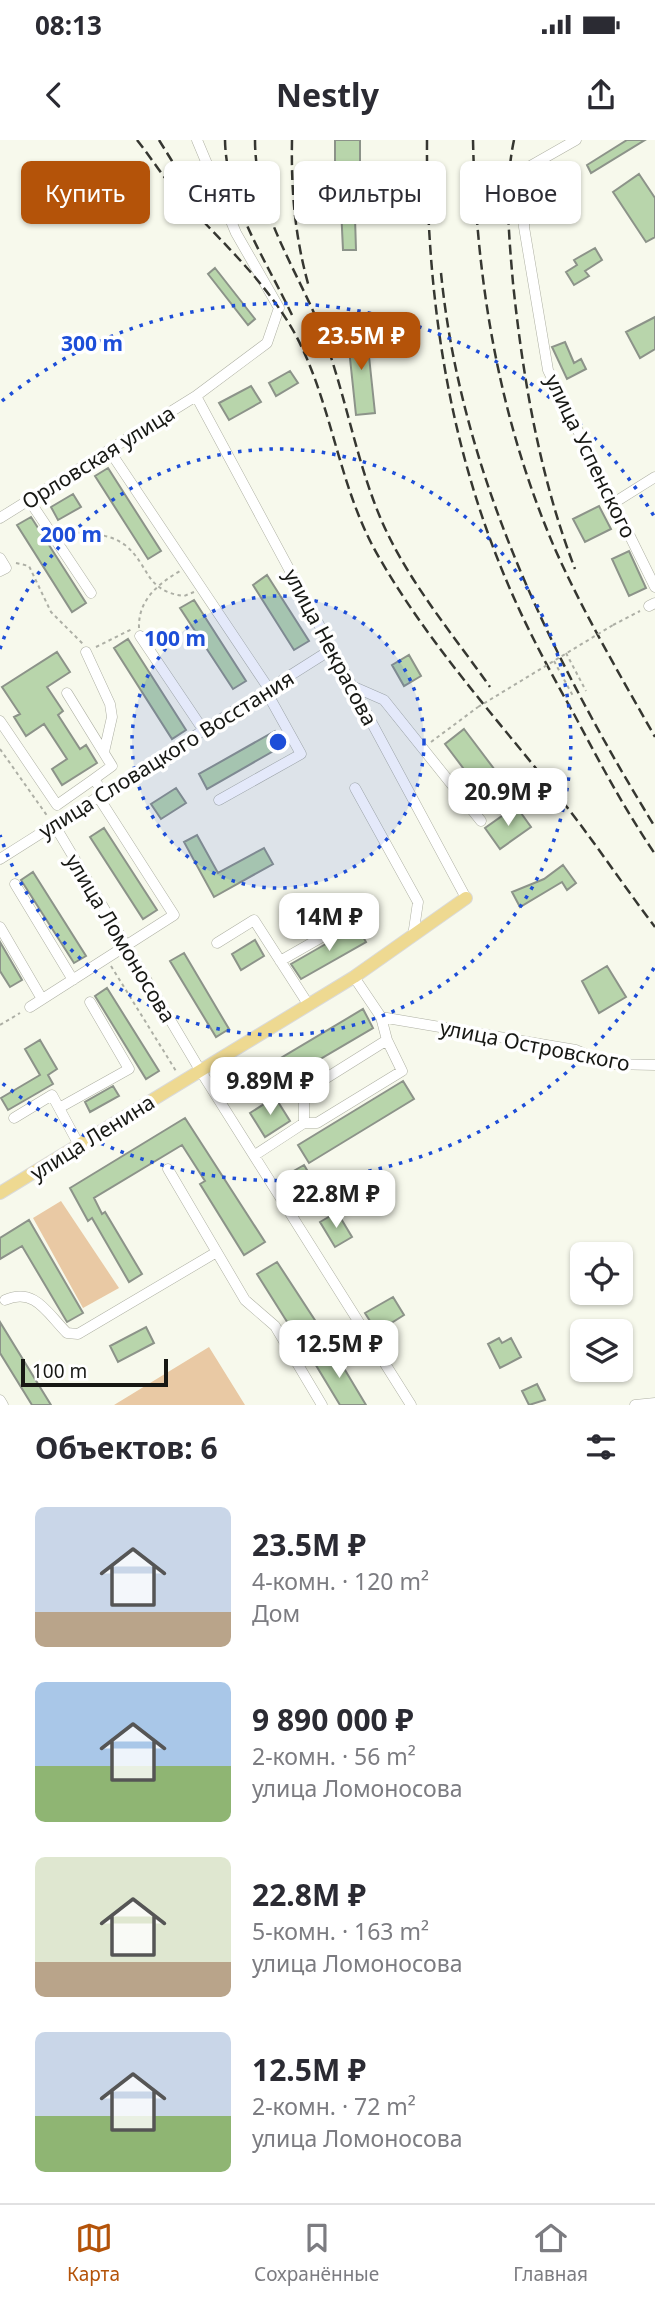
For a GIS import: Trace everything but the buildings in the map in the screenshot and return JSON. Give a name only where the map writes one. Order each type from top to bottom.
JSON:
[{"type":"main road","name":"улица Ленина","points":[[0,1194],[354,976],[467,898]]},
{"type":"street","name":"Орловская улица","points":[[0,518],[196,396],[267,343],[279,308],[236,233],[197,140]]},
{"type":"street","name":"улица Успенского","points":[[576,140],[525,169],[524,227],[548,370],[655,587]]},
{"type":"street","name":"улица Некрасова","points":[[196,396],[467,898]]},
{"type":"street","points":[[108,450],[267,690],[301,754],[219,800]]},
{"type":"street","points":[[612,504],[655,477]]},
{"type":"street","points":[[29,500],[91,593]]},
{"type":"street","points":[[0,559],[6,568],[0,571]]},
{"type":"street","points":[[140,631],[204,731]]},
{"type":"street","name":"улица Словацкого Восстания","points":[[0,859],[332,649]]},
{"type":"street","points":[[86,652],[110,704],[112,717],[104,753]]},
{"type":"street","points":[[352,686],[384,700],[481,821]]},
{"type":"street","points":[[0,720],[57,805],[111,766],[67,693]]},
{"type":"street","points":[[30,1007],[174,915],[94,779]]},
{"type":"street","points":[[355,788],[418,902],[413,936]]},
{"type":"street","name":"улица Ломоносова","points":[[55,826],[200,1070],[411,1405]]},
{"type":"street","points":[[15,884],[73,980]]},
{"type":"street","points":[[216,943],[254,920],[308,1004]]},
{"type":"street","points":[[280,961],[350,921]]},
{"type":"street","points":[[0,927],[42,999]]},
{"type":"street","points":[[255,1155],[304,1122],[317,1123],[402,1071],[387,1040],[381,1017],[354,976]]},
{"type":"street","points":[[59,1108],[129,1069],[90,1002]]},
{"type":"street","name":"улица Островского","points":[[381,1017],[576,1050],[610,1064],[655,1065]]},
{"type":"street","points":[[304,1122],[304,1092],[387,1040]]},
{"type":"street","points":[[13,1118],[52,1095],[79,1145]]},
{"type":"street","points":[[168,1169],[245,1300],[275,1326],[322,1405]]},
{"type":"street","points":[[5,1300],[17,1294],[32,1297],[67,1333],[78,1334],[215,1253]]},
{"type":"street","points":[[0,1400],[3,1405]]},
{"type":"street","points":[[635,1405],[655,1403]]},
{"type":"path","points":[[50,531],[111,537],[126,546],[156,587],[184,596],[201,588]]},
{"type":"path","points":[[0,559],[29,566],[51,612],[80,638],[86,652],[113,636],[140,631],[143,603],[156,587],[187,568]]},
{"type":"path","points":[[422,748],[478,707],[613,625],[652,605]]},
{"type":"path","points":[[566,653],[586,691]]},
{"type":"path","points":[[554,662],[572,696]]},
{"type":"path","points":[[0,749],[55,826]]},
{"type":"path","points":[[106,958],[183,1081]]},
{"type":"path","points":[[0,1025],[30,1007]]},
{"type":"shaded area","points":[[61,1201],[119,1288],[83,1308],[33,1218]]},
{"type":"shaded area","points":[[209,1347],[245,1405],[114,1405]]},
{"type":"railway","points":[[137,140],[182,199],[257,279],[294,332],[318,388],[354,504],[380,559],[399,590],[439,648],[565,804],[655,927]]},
{"type":"railway","points":[[159,140],[172,161]]},
{"type":"railway","points":[[225,140],[232,186],[240,208],[292,315]]},
{"type":"railway","points":[[255,140],[257,166],[269,214],[321,329],[380,517],[416,584],[490,687]]},
{"type":"railway","points":[[292,140],[295,214],[309,287]]},
{"type":"railway","points":[[427,140],[436,312],[456,425],[471,480],[510,589],[533,638],[613,786],[655,854]]},
{"type":"railway","points":[[473,140],[485,297],[505,400],[519,450],[566,573],[655,737]]},
{"type":"railway","points":[[514,140],[508,212],[522,355],[543,464],[575,569]]},
{"type":"railway","points":[[441,273],[452,348],[468,420],[490,492],[516,562],[580,697],[655,827]]}]
